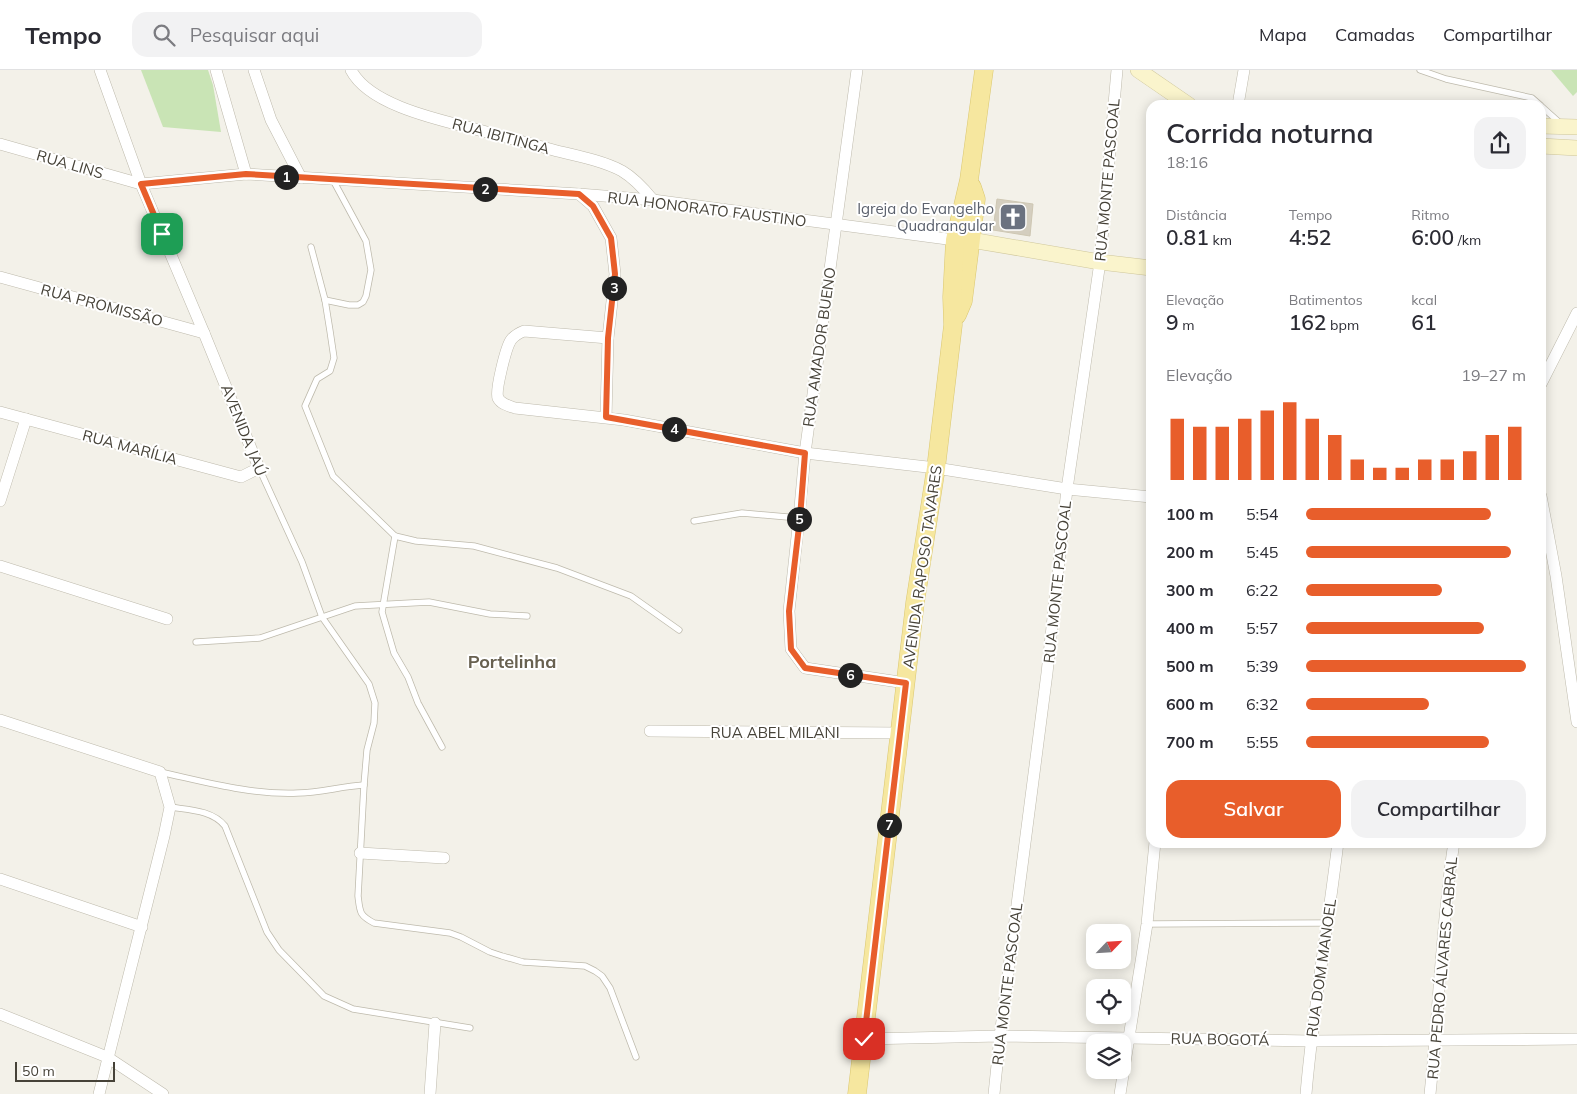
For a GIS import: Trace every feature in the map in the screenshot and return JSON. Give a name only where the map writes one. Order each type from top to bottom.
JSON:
[{"type":"main road","name":"AVENIDA RAPOSO TAVARES","points":[[857,1094],[915,603],[936,468],[953,325],[963,301],[963,240],[976,199],[969,180],[984,70]]},
{"type":"street","name":"AVENIDA JAÚ","points":[[100,70],[141,184],[259,468]]},
{"type":"street","points":[[216,70],[246,174]]},
{"type":"street","points":[[254,70],[272,120],[301,178]]},
{"type":"street","name":"RUA IBITINGA","points":[[351,70],[365,88],[395,104],[443,120],[590,159],[622,171],[653,200]]},
{"type":"street","name":"RUA AMADOR BUENO","points":[[857,70],[805,453],[800,518],[789,611],[791,649],[805,668],[906,683]]},
{"type":"street","name":"RUA MONTE PASCOAL","points":[[994,1094],[1048,673],[1067,489],[1100,262],[1116,70]]},
{"type":"street","points":[[1138,70],[1182,100]]},
{"type":"street","points":[[1239,100],[1244,70]]},
{"type":"street","points":[[1546,126],[1571,127]]},
{"type":"street","name":"RUA LINS","points":[[0,144],[141,184]]},
{"type":"street","points":[[1546,146],[1577,148]]},
{"type":"street","name":"RUA HONORATO FAUSTINO","points":[[141,184],[246,174],[653,200],[963,240],[1146,267]]},
{"type":"street","points":[[579,194],[593,206],[611,238],[615,274],[608,338],[606,417]]},
{"type":"street","name":"RUA PROMISSÃO","points":[[0,277],[204,333]]},
{"type":"street","points":[[1546,374],[1577,313]]},
{"type":"street","points":[[608,338],[524,331],[516,335],[510,342],[496,389],[498,398],[502,403],[515,408],[606,417],[805,453],[936,468],[1067,489],[1146,497]]},
{"type":"street","name":"RUA MARÍLIA","points":[[0,412],[241,477],[259,468]]},
{"type":"street","points":[[0,501],[26,419]]},
{"type":"street","points":[[1546,523],[1559,592],[1577,722]]},
{"type":"street","points":[[0,566],[168,618]]},
{"type":"street","points":[[0,720],[160,772],[166,787],[170,807],[164,836],[99,1094]]},
{"type":"street","name":"RUA ABEL MILANI","points":[[650,731],[900,733]]},
{"type":"street","points":[[1131,1034],[1147,924],[1155,848]]},
{"type":"street","name":"RUA DOM MANOEL","points":[[1306,1094],[1311,1041],[1337,848]]},
{"type":"street","name":"RUA PEDRO ÁLVARES CABRAL","points":[[1430,1094],[1436,1040],[1442,942],[1453,848]]},
{"type":"street","points":[[360,853],[444,858]]},
{"type":"street","points":[[0,879],[142,927]]},
{"type":"street","points":[[0,1014],[107,1057],[163,1094]]},
{"type":"street","points":[[430,1094],[435,1023]]},
{"type":"street","name":"RUA BOGOTÁ","points":[[864,1039],[1000,1036],[1086,1037]]},
{"type":"street","name":"RUA BOGOTÁ","points":[[1131,1038],[1311,1041],[1577,1039]]},
{"type":"street","points":[[1120,1094],[1123,1079]]},
{"type":"lane","points":[[1420,70],[1446,79],[1534,100]]},
{"type":"lane","points":[[1546,110],[1571,127]]},
{"type":"lane","points":[[325,300],[349,305],[358,305],[363,302],[371,270],[366,241],[333,180]]},
{"type":"lane","points":[[311,247],[325,300],[334,358],[330,371],[317,379],[305,406],[333,476],[395,536],[416,541],[474,546],[557,568],[631,596],[679,630]]},
{"type":"lane","name":"AVENIDA JAÚ","points":[[259,468],[302,562],[322,617],[369,684],[375,703],[374,723],[367,750],[364,785],[358,896],[360,912],[364,918],[374,923],[450,932],[490,952],[523,962],[585,966],[602,976],[610,988],[636,1057]]},
{"type":"lane","points":[[694,521],[742,513],[800,518]]},
{"type":"lane","points":[[395,536],[382,612],[394,653],[408,677],[418,703],[442,746]]},
{"type":"lane","points":[[196,642],[260,638],[354,606],[429,602],[490,614],[527,616]]},
{"type":"lane","points":[[160,772],[229,788],[264,793],[300,794],[351,785],[364,785]]},
{"type":"lane","points":[[170,807],[211,814],[225,826],[267,932],[278,950],[324,996],[353,1009],[470,1028]]},
{"type":"lane","points":[[1147,924],[1328,923]]},
{"type":"green space","points":[[141,70],[208,70],[213,85],[221,132],[163,127]]},
{"type":"green space","points":[[1551,70],[1577,70],[1577,92],[1573,96]]},
{"type":"building","name":"Igreja do Evangelho Quadrangular","points":[[997,199],[1033,204],[1030,236],[993,230]]},
{"type":"place","name":"Igreja do Evangelho Quadrangular","points":[[1013,217]]},
{"type":"district","name":"Portelinha","points":[[512,661]]},
{"type":"route","points":[[162,234],[141,184],[246,174],[579,194],[593,206],[611,238],[615,274],[608,338],[606,417],[805,453],[800,518],[789,611],[791,649],[805,668],[906,683],[864,1039]]}]
